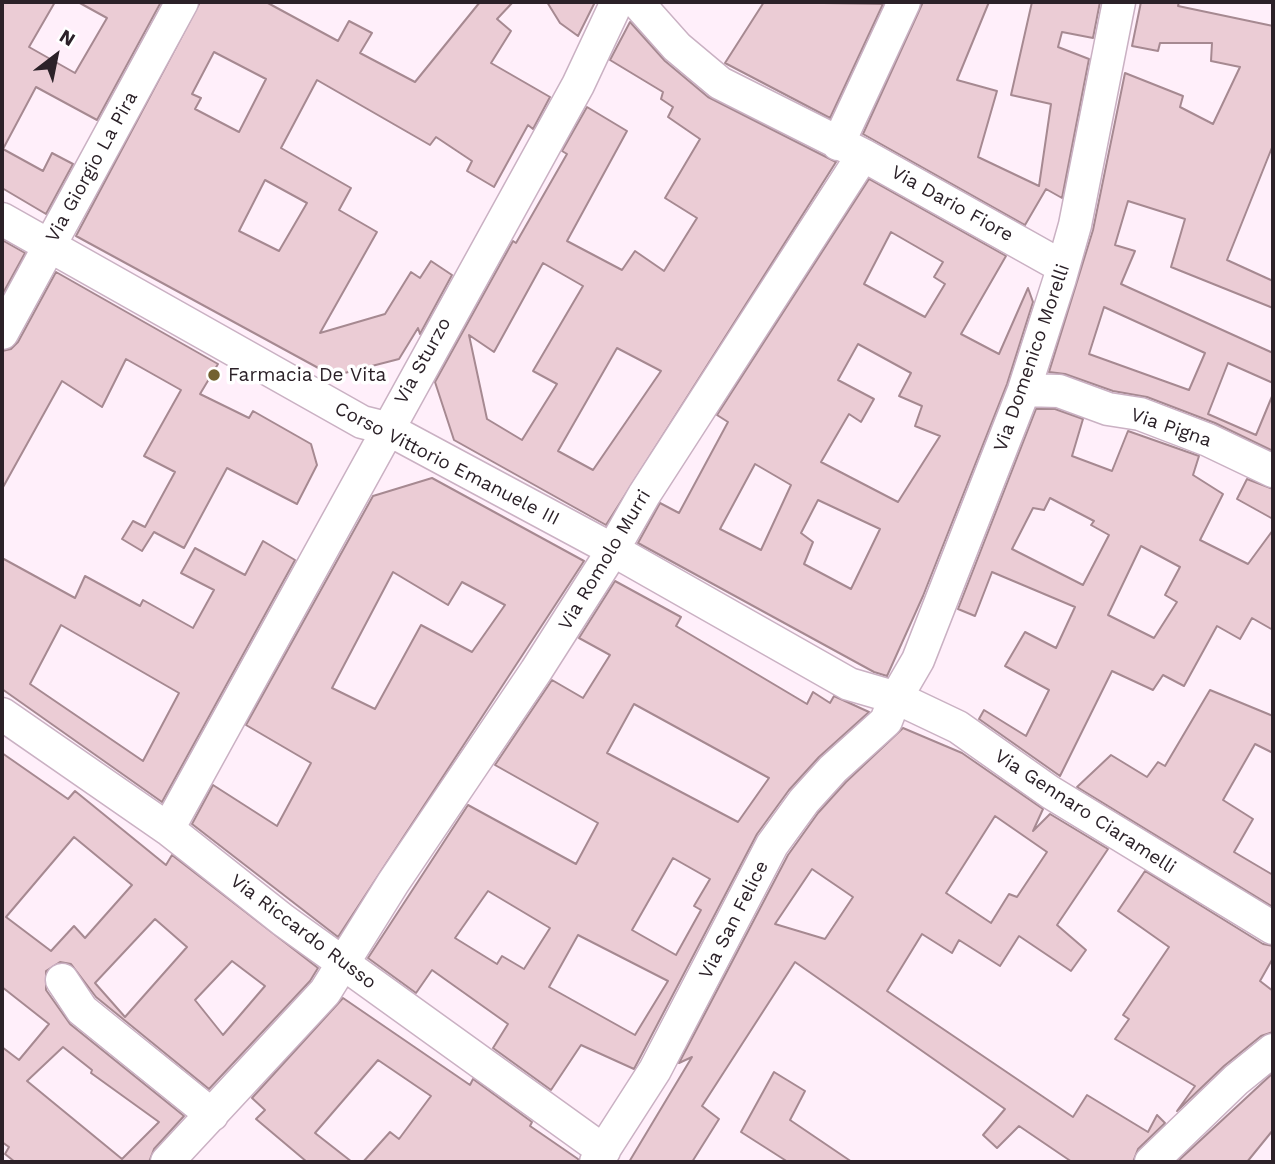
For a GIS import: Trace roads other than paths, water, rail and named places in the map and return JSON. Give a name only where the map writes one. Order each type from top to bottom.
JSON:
[{"type":"street","name":"Via Giorgio La Pira","points":[[2,333],[182,2]]},
{"type":"street","name":"Via Sturzo","points":[[168,829],[281,628],[386,428],[578,85],[617,2]]},
{"type":"street","name":"Via Dario Fiore","points":[[637,2],[677,47],[720,83],[850,150],[1063,267]]},
{"type":"street","points":[[850,150],[904,2]]},
{"type":"street","name":"Via Domenico Morelli","points":[[897,698],[918,660],[1024,390],[1075,225],[1119,2]]},
{"type":"street","name":"Via Romolo Murri","points":[[167,1162],[325,992],[345,964],[393,883],[477,762],[613,550],[850,150]]},
{"type":"street","name":"Corso Vittorio Emanuele III","points":[[2,219],[362,422],[386,428],[613,550],[849,684],[897,698]]},
{"type":"street","name":"Via Pigna","points":[[1024,390],[1059,391],[1108,409],[1140,414],[1208,440],[1273,471]]},
{"type":"street","name":"Via Gennaro Ciaramelli","points":[[897,698],[958,727],[1050,792],[1273,929]]},
{"type":"street","name":"Via San Felice","points":[[600,1156],[655,1070],[772,845],[826,777],[886,721],[897,698]]},
{"type":"street","name":"Via Riccardo Russo","points":[[2,715],[168,829],[283,920],[600,1156]]},
{"type":"street","points":[[62,980],[82,1010],[212,1115]]},
{"type":"street","points":[[1151,1162],[1236,1080],[1273,1051]]},
{"type":"place","name":"Farmacia De Vita","points":[[214,375]]}]
